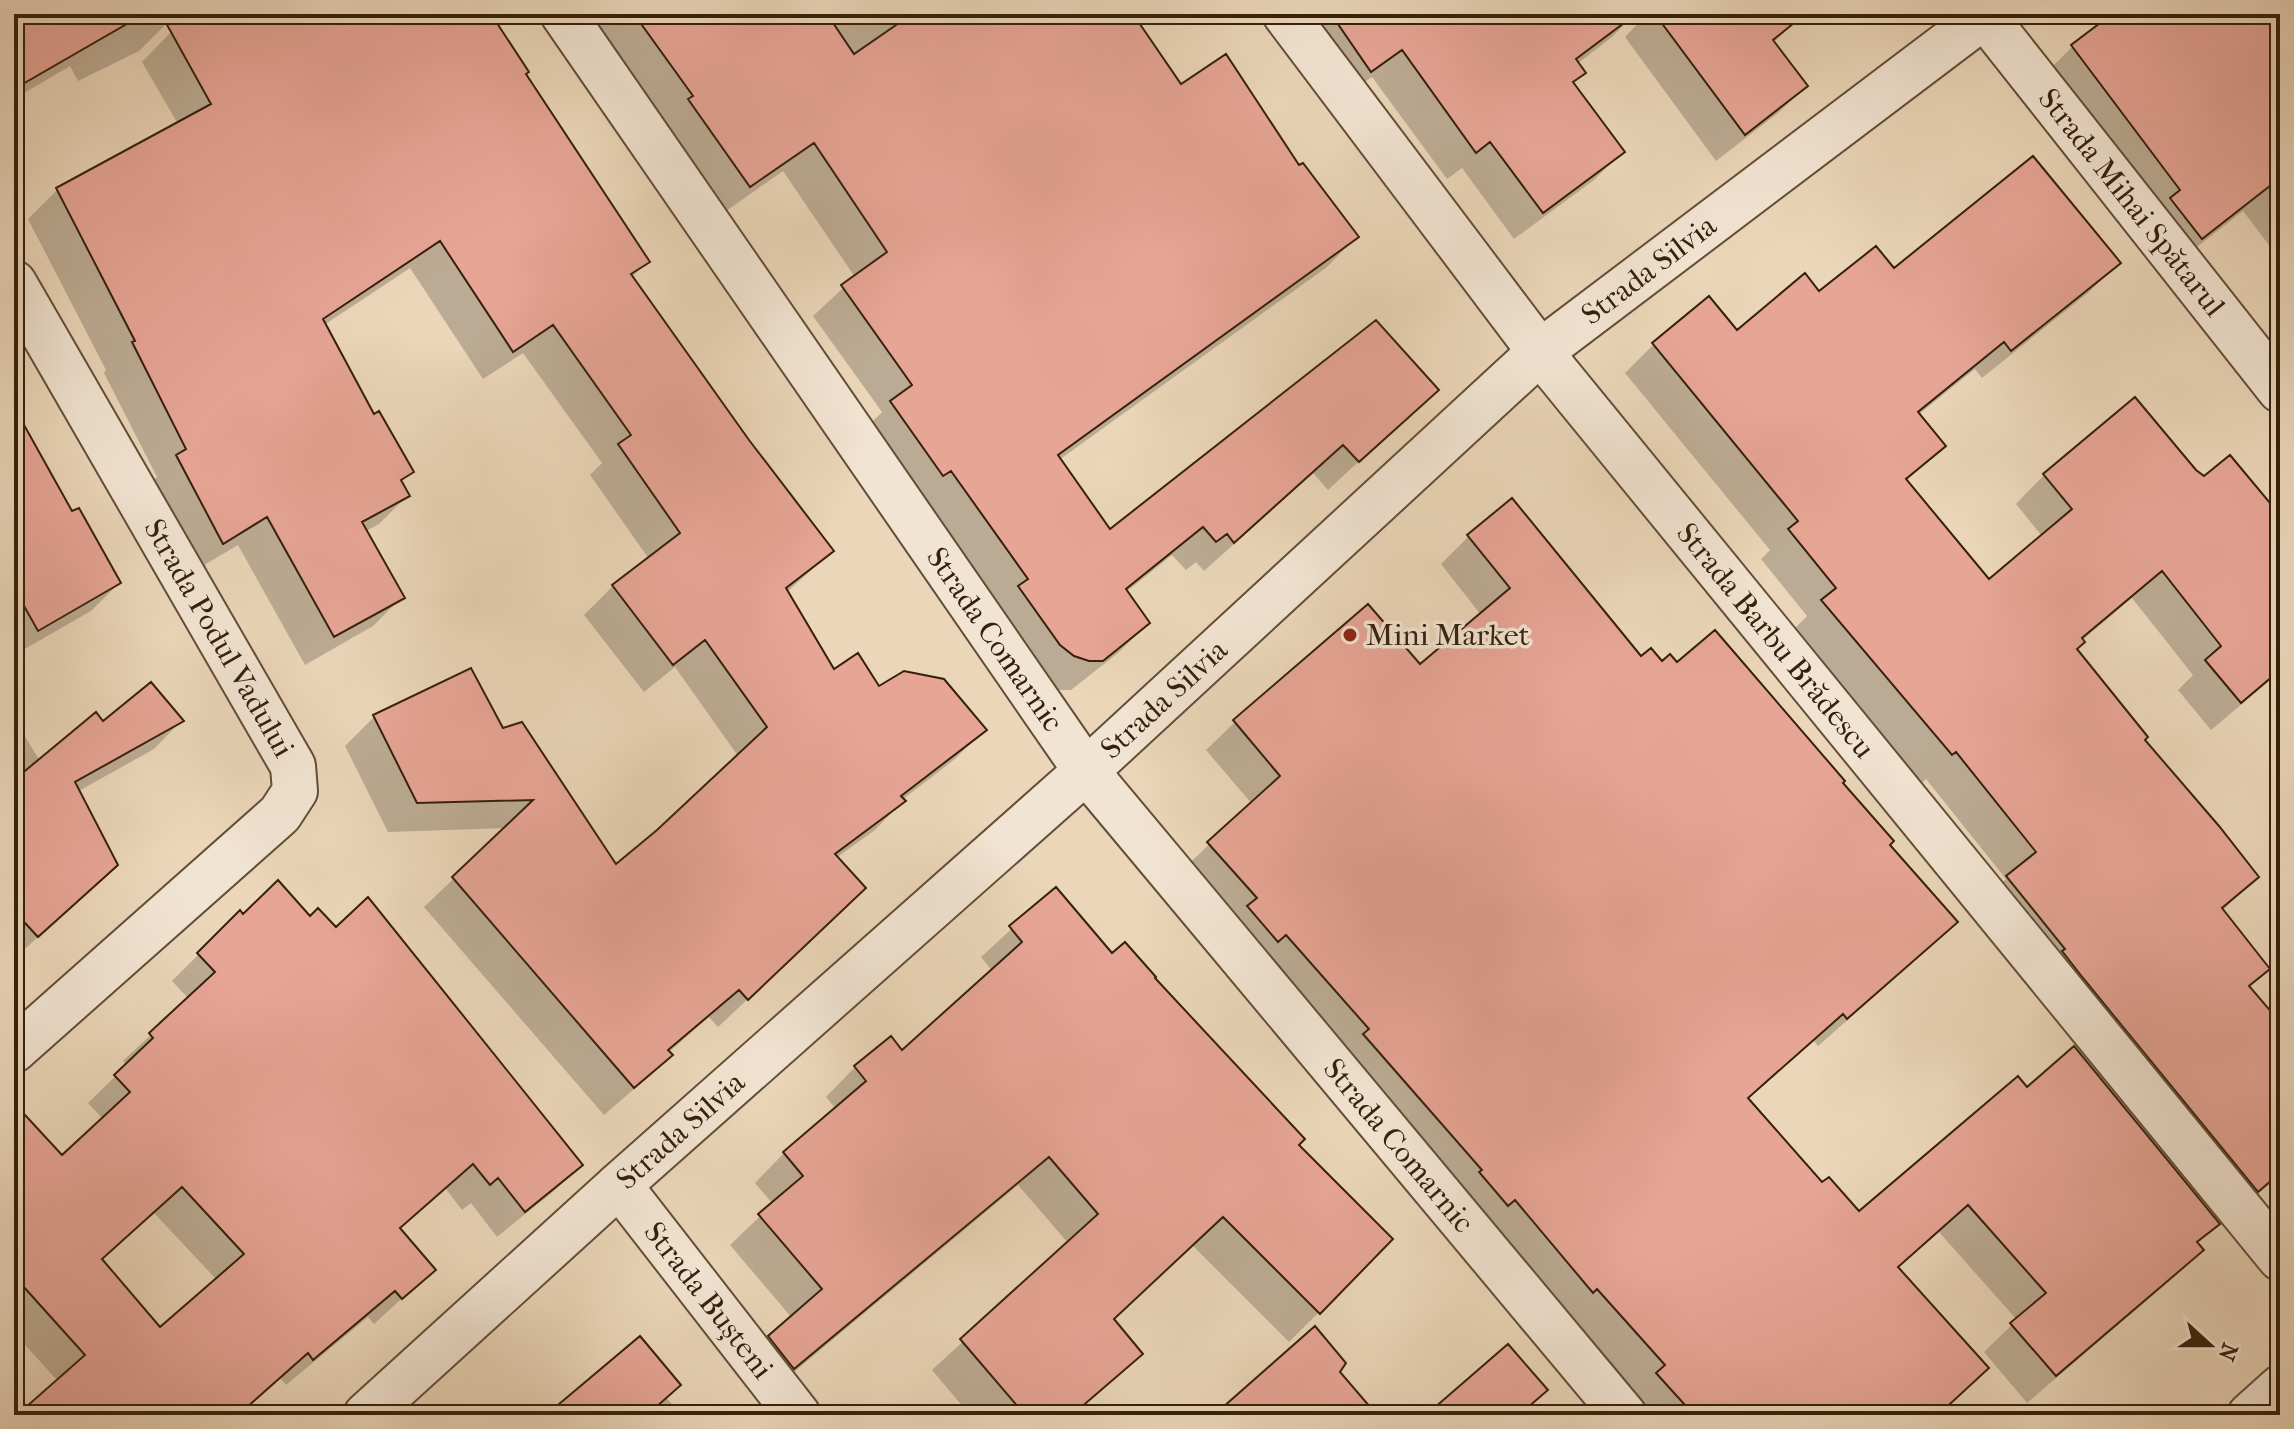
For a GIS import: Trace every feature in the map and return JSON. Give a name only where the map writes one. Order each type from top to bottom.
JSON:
[{"type":"street","name":"Strada Comarnic","points":[[563,14],[1086,771],[1624,1415]]},
{"type":"street","name":"Strada Barbu Brădescu","points":[[1285,14],[1540,352],[2280,1258]]},
{"type":"street","name":"Strada Silvia","points":[[366,1415],[619,1185],[1086,771],[1540,352],[1984,15]]},
{"type":"street","name":"Strada Mihai Spătarul","points":[[1984,15],[2280,390]]},
{"type":"street","name":"Strada Podul Vadului","points":[[14,283],[293,766],[295,791],[280,814],[19,1034]]},
{"type":"street","name":"Strada Bușteni","points":[[619,1185],[798,1415]]},
{"type":"street","points":[[2250,1415],[2280,1388]]},
{"type":"building","points":[[14,14],[144,14],[14,89]]},
{"type":"building","points":[[161,14],[491,14],[529,72],[526,74],[650,262],[631,274],[749,440],[834,551],[786,588],[834,669],[858,653],[879,686],[904,671],[944,679],[987,730],[901,796],[906,801],[835,854],[866,888],[748,1000],[739,990],[668,1050],[673,1055],[634,1088],[452,877],[533,800],[417,803],[373,715],[471,668],[503,728],[522,722],[616,864],[767,727],[705,640],[673,665],[612,585],[680,533],[618,444],[631,435],[553,325],[513,352],[440,241],[323,319],[374,414],[379,411],[414,472],[401,480],[410,496],[362,522],[405,598],[334,637],[267,517],[223,544],[176,455],[186,449],[132,342],[135,341],[56,188],[211,104]]},
{"type":"building","points":[[634,14],[827,14],[854,54],[912,14],[1133,14],[1181,84],[1226,54],[1299,165],[1303,163],[1359,237],[1058,455],[1110,529],[1376,320],[1439,390],[1359,462],[1343,445],[1234,543],[1227,534],[1216,542],[1203,527],[1126,589],[1150,623],[1103,661],[1074,656],[1060,645],[1018,586],[1028,579],[951,471],[943,476],[890,401],[912,385],[841,285],[887,252],[814,143],[750,187],[688,99],[693,96]]},
{"type":"building","points":[[1331,14],[1636,14],[1576,59],[1586,73],[1573,82],[1625,152],[1543,213],[1490,142],[1476,153],[1402,50],[1371,72]]},
{"type":"building","points":[[1655,14],[1805,14],[1773,40],[1808,86],[1745,135]]},
{"type":"building","points":[[2112,14],[2280,14],[2280,178],[2202,239],[2170,198],[2180,190],[2071,45]]},
{"type":"building","points":[[2033,156],[2121,263],[2011,351],[2004,342],[1918,412],[1946,446],[1906,479],[1989,579],[2072,509],[2043,474],[2135,397],[2196,470],[2204,476],[2230,455],[2280,515],[2280,670],[2241,703],[2205,660],[2221,646],[2162,571],[2082,638],[2085,642],[2077,649],[2148,737],[2145,740],[2259,877],[2222,908],[2270,969],[2249,986],[2280,1022],[2280,1173],[2258,1192],[2083,978],[2062,951],[2065,949],[2006,876],[2036,852],[1956,752],[1952,755],[1821,600],[1836,588],[1788,529],[1798,521],[1652,343],[1709,296],[1737,330],[1805,273],[1819,291],[1876,246],[1894,268]]},
{"type":"building","points":[[14,407],[72,511],[79,508],[121,583],[38,631],[14,588]]},
{"type":"building","points":[[1512,498],[1641,656],[1651,648],[1662,661],[1670,654],[1677,662],[1715,630],[1845,781],[1843,783],[1894,841],[1890,845],[1958,922],[1847,1019],[1843,1014],[1748,1098],[1822,1182],[1829,1177],[1859,1211],[2018,1076],[2027,1087],[2074,1046],[2220,1224],[2197,1242],[2204,1250],[2056,1376],[2010,1323],[2046,1293],[1968,1205],[1898,1267],[1989,1368],[1938,1415],[1694,1415],[1656,1373],[1665,1365],[1597,1289],[1593,1293],[1515,1200],[1508,1206],[1479,1172],[1482,1170],[1363,1034],[1369,1029],[1286,935],[1278,942],[1247,906],[1257,898],[1207,842],[1280,776],[1233,720],[1368,604],[1420,664],[1510,588],[1467,535]]},
{"type":"building","points":[[151,682],[184,721],[75,782],[118,865],[38,937],[14,911],[14,780],[96,712],[103,721]]},
{"type":"building","points":[[278,880],[310,916],[318,908],[336,927],[368,897],[583,1165],[525,1212],[498,1178],[490,1185],[473,1164],[400,1228],[436,1270],[402,1299],[395,1291],[313,1360],[308,1353],[238,1415],[17,1415],[85,1355],[14,1276],[14,1103],[62,1155],[130,1092],[114,1075],[153,1038],[149,1033],[215,972],[197,953],[240,910],[243,914]],"holes":[[[182,1187],[244,1254],[160,1327],[102,1259]]]},
{"type":"building","points":[[1056,887],[1112,953],[1125,942],[1305,1139],[1299,1145],[1393,1239],[1320,1314],[1223,1217],[1114,1319],[1143,1354],[1072,1415],[1025,1415],[960,1339],[1098,1214],[1049,1157],[794,1369],[768,1336],[822,1289],[758,1214],[803,1176],[783,1152],[866,1081],[854,1066],[891,1036],[902,1050],[1022,942],[1009,926]]},
{"type":"building","points":[[1315,1326],[1346,1363],[1340,1372],[1377,1415],[1214,1415]]},
{"type":"building","points":[[640,1336],[681,1385],[647,1415],[546,1415]]},
{"type":"building","points":[[1508,1344],[1548,1390],[1519,1415],[1426,1415]]},
{"type":"place","name":"Mini Market","points":[[1350,635]]}]
